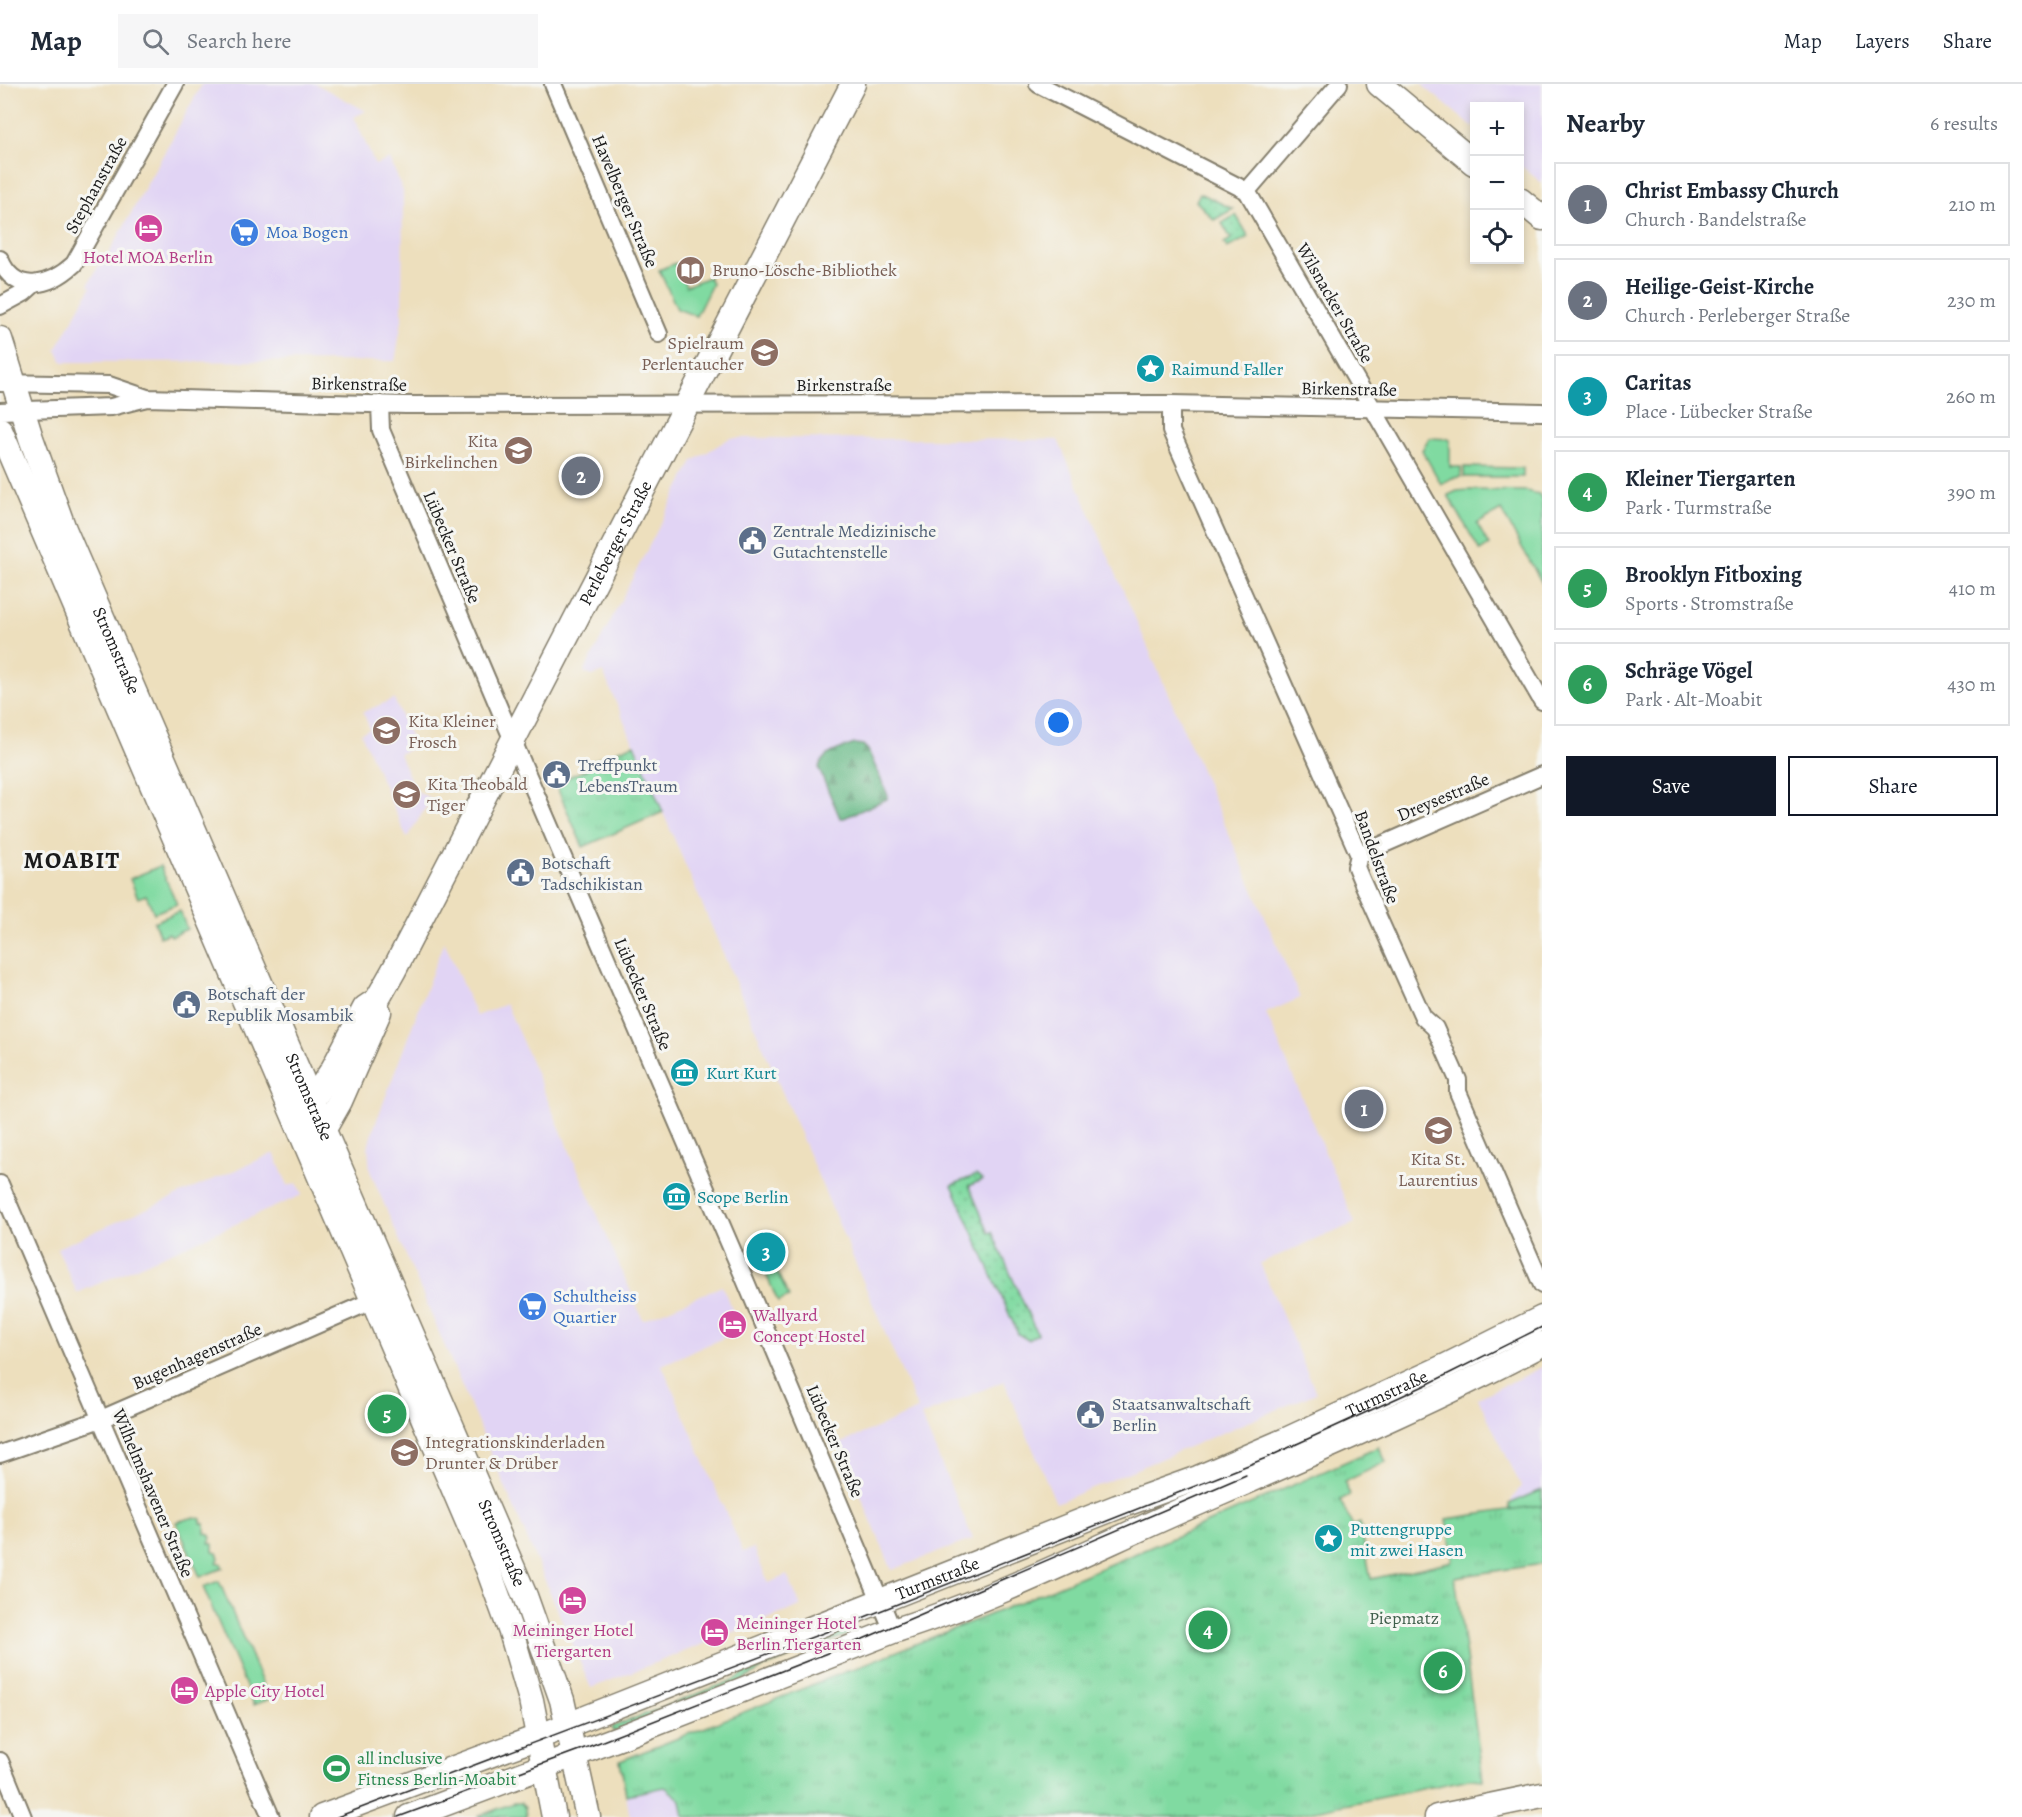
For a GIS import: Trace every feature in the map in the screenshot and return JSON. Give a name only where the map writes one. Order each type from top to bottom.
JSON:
[{"type":"main road","name":"Perleberger Straße","points":[[302,1107],[333,1069],[365,1008],[377,1000],[854,84]]},
{"type":"main road","points":[[1379,84],[1470,160]]},
{"type":"main road","points":[[1524,203],[1542,218]]},
{"type":"main road","name":"Stromstraße","points":[[0,339],[11,411],[295,1066],[302,1107]]},
{"type":"main road","name":"Stromstraße","points":[[0,430],[314,1134],[525,1596],[551,1667],[568,1725],[588,1817]]},
{"type":"main road","name":"Perleberger Straße","points":[[314,1134],[340,1101],[380,1013],[377,1000]]},
{"type":"main road","name":"Stromstraße","points":[[314,1134],[374,1299],[488,1569],[512,1635],[531,1700],[554,1817]]},
{"type":"main road","name":"Turmstraße","points":[[322,1817],[538,1737],[1249,1456],[1387,1394],[1542,1318]]},
{"type":"main road","name":"Turmstraße","points":[[409,1817],[893,1631],[930,1619],[1066,1562],[1373,1425],[1542,1344]]},
{"type":"main road","points":[[1437,1817],[1542,1795]]},
{"type":"street","name":"Stephanstraße","points":[[0,306],[24,293],[34,284],[61,276],[74,264],[175,84]]},
{"type":"street","name":"Havelberger Straße","points":[[553,84],[659,334]]},
{"type":"street","points":[[1038,84],[1247,191],[1339,84]]},
{"type":"street","name":"Wilsnacker Straße","points":[[1247,191],[1542,701]]},
{"type":"street","points":[[0,262],[10,275],[34,284]]},
{"type":"street","name":"Birkenstraße","points":[[7,383],[109,385],[147,398]]},
{"type":"street","name":"Birkenstraße","points":[[11,411],[111,407],[147,398],[380,404],[1171,404],[1542,412]]},
{"type":"street","name":"Lübecker Straße","points":[[380,404],[381,430],[893,1631]]},
{"type":"street","name":"Bandelstraße","points":[[1171,404],[1171,431],[1359,855],[1356,867],[1423,1017],[1435,1028],[1458,1080],[1458,1092],[1542,1285]]},
{"type":"street","name":"Dreysestraße","points":[[1359,855],[1542,775]]},
{"type":"street","name":"Wilhelmshavener Straße","points":[[0,1184],[271,1817]]},
{"type":"street","name":"Bugenhagenstraße","points":[[0,1454],[101,1419],[374,1299]]},
{"type":"street","points":[[0,1761],[23,1817]]},
{"type":"shaded area","name":"Moa Bogen","points":[[202,84],[316,84],[366,111],[354,117],[375,165],[390,159],[403,191],[402,320],[395,361],[63,362],[56,350],[91,287],[88,285],[99,265],[102,266]]},
{"type":"shaded area","points":[[1421,84],[1542,84],[1542,183],[1524,168],[1524,102],[1470,102],[1470,125]]},
{"type":"shaded area","points":[[730,438],[1058,440],[1300,998],[1266,1013],[1355,1223],[1260,1263],[1316,1393],[1056,1503],[1004,1381],[921,1416],[973,1539],[892,1570],[839,1444],[918,1410],[603,672],[592,676],[584,672],[693,461]]},
{"type":"shaded area","points":[[394,699],[415,747],[399,754],[415,790],[431,799],[407,838],[361,733],[370,729],[363,712]]},
{"type":"shaded area","points":[[444,941],[476,1016],[506,1004],[643,1320],[722,1286],[741,1330],[662,1365],[743,1552],[754,1548],[768,1583],[787,1575],[801,1606],[591,1688],[370,1171],[368,1148],[371,1136]]},
{"type":"shaded area","points":[[274,1153],[288,1186],[297,1183],[302,1195],[77,1293],[57,1248]]},
{"type":"shaded area","points":[[1542,1367],[1542,1505],[1510,1510],[1509,1504],[1521,1486],[1478,1398]]},
{"type":"shaded area","points":[[665,1787],[681,1800],[684,1817],[630,1817],[626,1795]]},
{"type":"green space","points":[[1200,193],[1233,209],[1214,220],[1196,201]]},
{"type":"green space","points":[[1236,215],[1249,237],[1227,248],[1224,243],[1231,239],[1222,223]]},
{"type":"green space","points":[[676,263],[686,286],[709,277],[712,284],[696,316],[677,309],[659,270]]},
{"type":"green space","points":[[1429,438],[1450,439],[1450,467],[1461,467],[1461,477],[1452,478],[1441,484],[1422,450]]},
{"type":"green space","points":[[1464,467],[1523,468],[1523,477],[1464,477]]},
{"type":"green space","points":[[1468,490],[1526,491],[1539,494],[1542,500],[1542,583],[1501,510],[1477,524],[1489,545],[1480,551],[1448,495]]},
{"type":"green space","points":[[634,744],[663,812],[583,847],[555,783],[587,769],[585,764]]},
{"type":"green space","points":[[855,744],[863,745],[868,750],[888,796],[887,799],[840,818],[819,769],[820,764],[827,755]]},
{"type":"green space","points":[[160,866],[177,904],[154,913],[146,895],[138,898],[130,879]]},
{"type":"green space","points":[[180,911],[187,929],[171,936],[169,933],[160,937],[154,922]]},
{"type":"green space","points":[[976,1175],[982,1180],[969,1186],[1037,1334],[1028,1340],[1018,1334],[952,1185]]},
{"type":"green space","points":[[766,1257],[771,1267],[774,1266],[789,1297],[778,1302],[760,1260]]},
{"type":"green space","name":"Piepmatz","points":[[1379,1447],[1386,1462],[1344,1482],[1350,1495],[1340,1500],[1353,1526],[1360,1523],[1371,1579],[1453,1561],[1447,1519],[1542,1505],[1542,1564],[1455,1577],[1483,1780],[1470,1779],[1286,1817],[684,1817],[681,1800],[665,1787],[626,1795],[620,1761],[1001,1610],[1189,1531]]},
{"type":"green space","points":[[1542,1490],[1542,1505],[1510,1510],[1509,1504]]},
{"type":"green space","points":[[195,1517],[201,1519],[201,1523],[205,1524],[205,1533],[211,1538],[209,1543],[213,1544],[213,1552],[217,1553],[219,1558],[217,1563],[221,1563],[223,1568],[200,1577],[176,1522]]},
{"type":"green space","points":[[219,1581],[269,1699],[254,1705],[203,1587]]},
{"type":"green space","points":[[851,1626],[854,1632],[763,1668],[739,1683],[614,1732],[612,1727],[736,1679],[754,1666]]},
{"type":"green space","points":[[513,1803],[521,1803],[525,1808],[526,1817],[477,1817]]},
{"type":"tram line","points":[[337,1817],[847,1624],[1266,1458],[1428,1384],[1542,1327]]},
{"type":"tram line","points":[[398,1817],[590,1746],[863,1639],[1246,1475]]},
{"type":"place","name":"Hotel MOA Berlin","points":[[148,228]]},
{"type":"place","name":"Moa Bogen","points":[[245,232]]},
{"type":"place","name":"Bruno-Lösche-Bibliothek","points":[[691,270]]},
{"type":"place","name":"Spielraum Perlentaucher","points":[[765,353]]},
{"type":"place","name":"Raimund Faller","points":[[1150,369]]},
{"type":"place","name":"Kita Birkelinchen","points":[[519,451]]},
{"type":"place","name":"Heilige-Geist-Kirche","points":[[581,476]]},
{"type":"place","name":"Zentrale Medizinische Gutachtenstelle","points":[[752,541]]},
{"type":"place","name":"Kita Kleiner Frosch","points":[[387,731]]},
{"type":"place","name":"Treffpunkt LebensTraum","points":[[557,775]]},
{"type":"place","name":"Kita Theobald Tiger","points":[[406,794]]},
{"type":"place","name":"Botschaft Tadschikistan","points":[[520,873]]},
{"type":"place","name":"Botschaft der Republik Mosambik","points":[[186,1004]]},
{"type":"place","name":"Kurt Kurt","points":[[685,1073]]},
{"type":"place","name":"Christ Embassy Church","points":[[1364,1109]]},
{"type":"place","name":"Kita St. Laurentius","points":[[1438,1130]]},
{"type":"place","name":"Scope Berlin","points":[[676,1197]]},
{"type":"place","name":"Caritas","points":[[766,1252]]},
{"type":"place","name":"Schultheiss Quartier","points":[[532,1306]]},
{"type":"place","name":"Wallyard Concept Hostel","points":[[732,1325]]},
{"type":"place","name":"Brooklyn Fitboxing","points":[[387,1414]]},
{"type":"place","name":"Staatsanwaltschaft Berlin","points":[[1091,1414]]},
{"type":"place","name":"Integrationskinderladen Drunter & Drüber","points":[[404,1452]]},
{"type":"place","name":"Puttengruppe mit zwei Hasen","points":[[1329,1539]]},
{"type":"place","name":"Meininger Hotel Tiergarten","points":[[573,1601]]},
{"type":"place","name":"Kleiner Tiergarten","points":[[1208,1630]]},
{"type":"place","name":"Meininger Hotel Berlin Tiergarten","points":[[715,1633]]},
{"type":"place","name":"Schräge Vögel","points":[[1443,1671]]},
{"type":"place","name":"Apple City Hotel","points":[[184,1691]]},
{"type":"place","name":"all inclusive Fitness Berlin-Moabit","points":[[336,1768]]},
{"type":"district","name":"MOABIT","points":[[72,860]]}]
